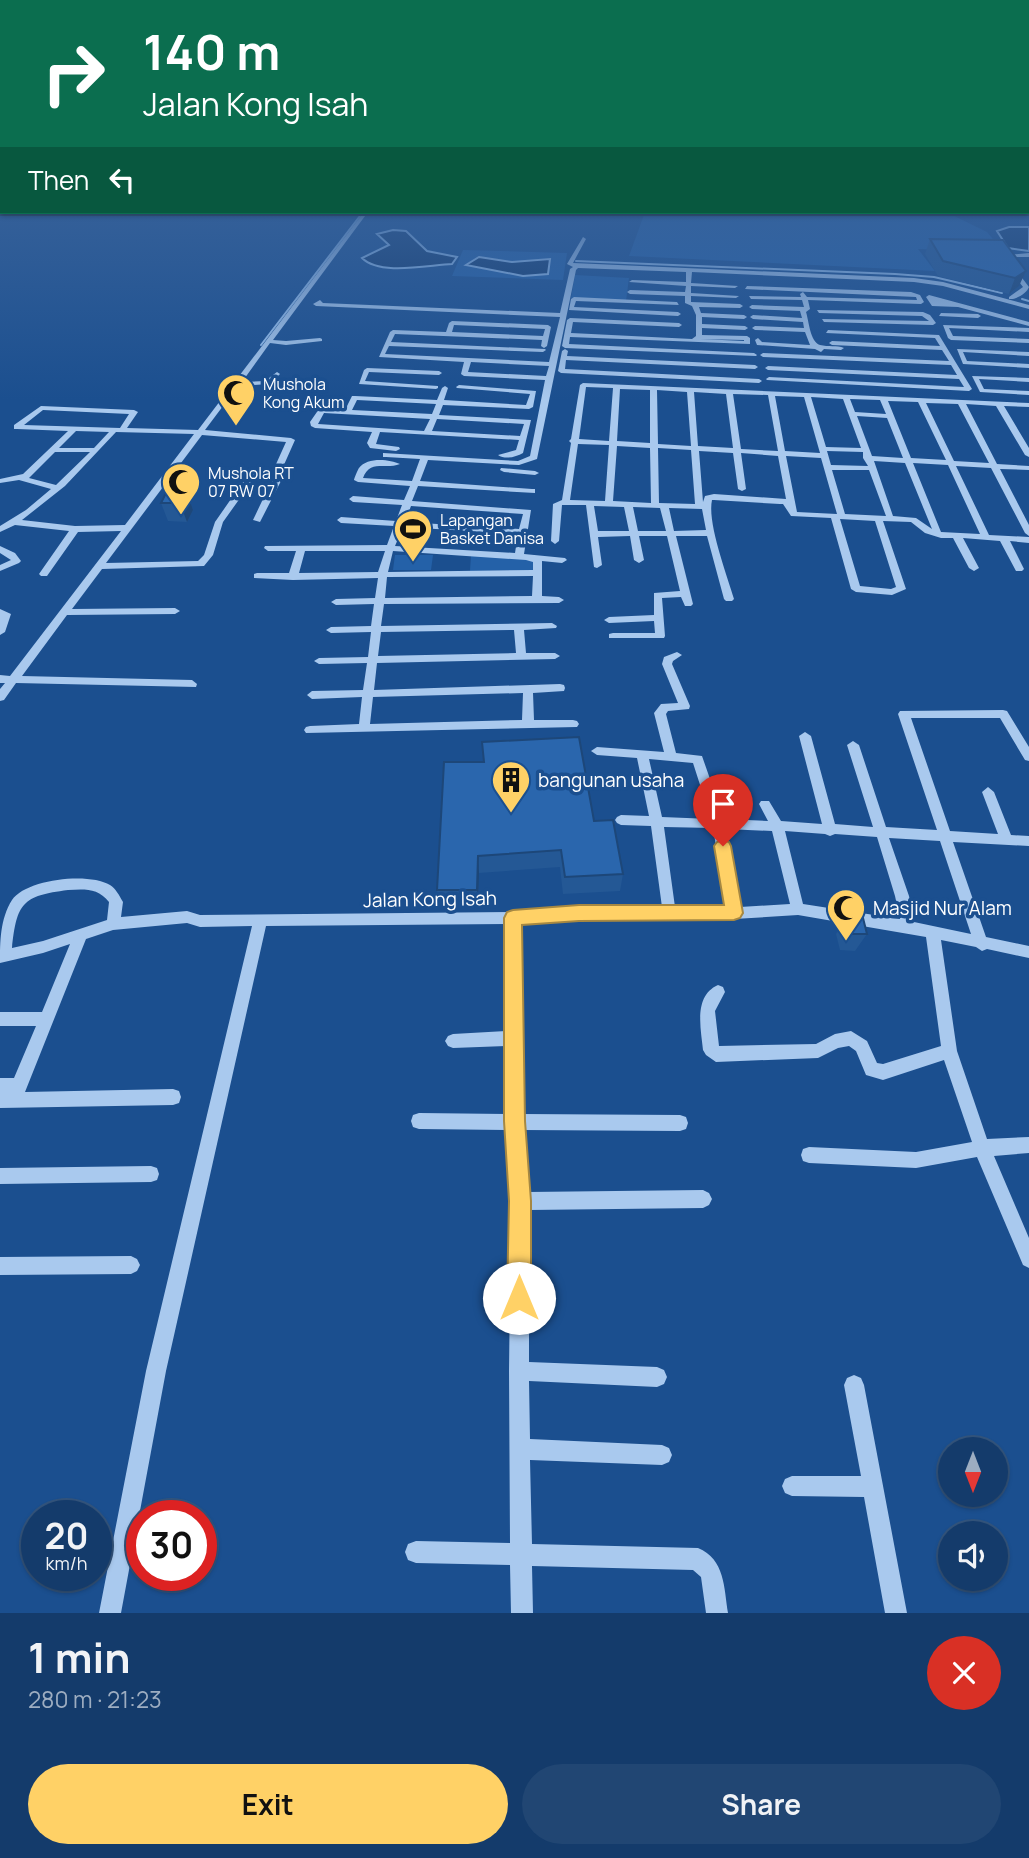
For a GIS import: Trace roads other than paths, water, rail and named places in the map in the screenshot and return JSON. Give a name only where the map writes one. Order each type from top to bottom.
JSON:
[{"type":"street","points":[[0,697],[338,249]]},
{"type":"street","points":[[554,310],[578,249]]},
{"type":"street","points":[[1014,299],[1026,287],[1002,256],[1029,256]]},
{"type":"street","points":[[1029,256],[1008,259],[1029,284]]},
{"type":"street","points":[[571,266],[931,282],[1029,305]]},
{"type":"street","points":[[571,266],[904,276],[936,279],[1029,305]]},
{"type":"street","points":[[386,455],[519,463],[534,457],[573,269],[571,266]]},
{"type":"street","points":[[685,271],[686,303],[699,315],[744,317]]},
{"type":"street","points":[[800,275],[808,299],[824,320],[832,343]]},
{"type":"street","points":[[632,282],[735,286]]},
{"type":"street","points":[[747,288],[911,294],[918,296],[921,302],[751,297]]},
{"type":"street","points":[[630,292],[736,296]]},
{"type":"street","points":[[1014,299],[1029,294]]},
{"type":"street","points":[[678,314],[571,309],[574,299],[740,306]]},
{"type":"street","points":[[808,299],[805,320],[811,342]]},
{"type":"street","points":[[679,336],[678,314],[686,303]]},
{"type":"street","points":[[316,304],[554,310],[563,315],[316,304]]},
{"type":"street","points":[[958,305],[1029,324]]},
{"type":"street","points":[[752,307],[923,314],[933,323],[824,320]]},
{"type":"street","points":[[699,315],[699,337]]},
{"type":"street","points":[[941,315],[996,317]]},
{"type":"street","points":[[753,317],[805,320]]},
{"type":"street","points":[[678,325],[570,320],[561,371],[759,381]]},
{"type":"street","points":[[447,334],[452,323],[548,327],[541,363]]},
{"type":"street","points":[[699,326],[745,328]]},
{"type":"street","points":[[1029,330],[945,326],[951,338],[1029,341]]},
{"type":"street","points":[[755,328],[808,330]]},
{"type":"street","points":[[546,338],[393,332],[381,356],[553,364]]},
{"type":"street","points":[[769,379],[969,389],[937,336],[828,332]]},
{"type":"street","points":[[568,333],[679,336],[689,340],[699,337],[747,338],[748,342],[689,340],[568,333]]},
{"type":"street","points":[[457,360],[466,335]]},
{"type":"street","points":[[268,341],[286,343],[320,340]]},
{"type":"street","points":[[689,340],[690,377]]},
{"type":"street","points":[[835,383],[822,347],[811,342],[758,340],[759,344],[822,347],[945,350]]},
{"type":"street","points":[[822,347],[832,343],[945,350]]},
{"type":"street","points":[[387,344],[543,351]]},
{"type":"street","points":[[565,346],[754,355]]},
{"type":"street","points":[[1029,354],[959,350],[965,363],[1029,366]]},
{"type":"street","points":[[763,355],[953,363]]},
{"type":"street","points":[[563,358],[755,367]]},
{"type":"street","points":[[427,433],[441,402],[439,373],[444,359]]},
{"type":"street","points":[[459,387],[468,360]]},
{"type":"street","points":[[768,368],[961,377]]},
{"type":"street","points":[[347,412],[355,398],[529,407],[534,396],[534,392],[362,383],[367,370],[439,373]]},
{"type":"street","points":[[236,384],[265,383],[277,374]]},
{"type":"street","points":[[464,374],[549,378]]},
{"type":"street","points":[[1029,380],[974,377],[982,391],[1029,393]]},
{"type":"street","points":[[565,499],[582,385],[1029,405]]},
{"type":"street","points":[[609,501],[617,386]]},
{"type":"street","points":[[612,636],[660,636],[657,595],[687,599],[672,533],[659,505],[653,387]]},
{"type":"street","points":[[690,389],[702,506],[729,599]]},
{"type":"street","points":[[729,391],[742,489]]},
{"type":"street","points":[[771,393],[792,510]]},
{"type":"street","points":[[807,395],[856,589],[892,592],[901,589],[900,581],[878,518]]},
{"type":"street","points":[[846,397],[890,515]]},
{"type":"street","points":[[883,398],[936,531],[941,535]]},
{"type":"street","points":[[921,400],[986,538]]},
{"type":"street","points":[[961,402],[1029,533]]},
{"type":"street","points":[[999,404],[1029,455]]},
{"type":"street","points":[[0,529],[15,522],[56,488],[119,429],[134,412],[41,408],[17,427],[119,429],[199,432],[291,440],[275,476],[278,479],[257,520]]},
{"type":"street","points":[[377,430],[371,443],[381,448],[514,455],[520,452],[528,422],[322,411],[314,422],[316,426],[523,438]]},
{"type":"street","points":[[852,414],[890,416]]},
{"type":"street","points":[[22,478],[74,429]]},
{"type":"street","points":[[573,441],[781,453],[866,454],[909,461],[1029,468]]},
{"type":"street","points":[[54,450],[96,450]]},
{"type":"street","points":[[365,728],[382,576],[397,524],[425,457]]},
{"type":"street","points":[[396,464],[370,463],[362,469],[358,480],[533,491]]},
{"type":"street","points":[[438,466],[535,473]]},
{"type":"street","points":[[827,467],[871,468]]},
{"type":"street","points":[[501,489],[506,470]]},
{"type":"street","points":[[99,566],[201,564],[208,555],[219,522],[251,477],[275,476]]},
{"type":"street","points":[[0,481],[22,478],[56,488]]},
{"type":"street","points":[[702,506],[708,498],[714,497],[780,501],[786,502],[793,514],[914,520],[928,531],[941,535],[1029,540]]},
{"type":"street","points":[[352,499],[523,510],[528,512],[519,556]]},
{"type":"street","points":[[555,541],[557,504],[702,506]]},
{"type":"street","points":[[590,504],[597,565]]},
{"type":"street","points":[[628,504],[639,560]]},
{"type":"street","points":[[341,520],[523,532]]},
{"type":"street","points":[[15,522],[75,529],[127,528]]},
{"type":"street","points":[[44,574],[75,529]]},
{"type":"street","points":[[594,534],[711,533]]},
{"type":"street","points":[[957,536],[974,568]]},
{"type":"street","points":[[1004,539],[1019,569]]},
{"type":"street","points":[[268,548],[389,548],[562,560]]},
{"type":"street","points":[[293,577],[301,548]]},
{"type":"street","points":[[0,550],[12,555],[16,561],[0,569]]},
{"type":"street","points":[[534,558],[538,563],[537,599]]},
{"type":"street","points":[[257,576],[538,573]]},
{"type":"street","points":[[336,601],[559,600]]},
{"type":"street","points":[[65,611],[175,611]]},
{"type":"street","points":[[0,612],[6,614],[0,632]]},
{"type":"street","points":[[609,620],[658,618]]},
{"type":"street","points":[[519,626],[521,656]]},
{"type":"street","points":[[331,630],[552,626]]},
{"type":"street","points":[[671,757],[660,711],[685,706],[667,664],[668,659],[677,655]]},
{"type":"street","points":[[319,661],[555,656]]},
{"type":"street","points":[[0,679],[192,684]]},
{"type":"street","points":[[312,695],[560,688]]},
{"type":"street","points":[[528,689],[528,724]]},
{"type":"street","points":[[982,945],[904,713],[1003,714],[1029,757]]},
{"type":"street","points":[[310,730],[573,724]]},
{"type":"street","points":[[805,736],[830,831]]},
{"type":"street","points":[[853,745],[882,833],[909,929]]},
{"type":"street","points":[[597,751],[697,759],[719,824],[734,913]]},
{"type":"street","points":[[642,756],[657,822],[669,912]]},
{"type":"street","points":[[988,792],[1007,840]]},
{"type":"street","points":[[765,804],[777,826],[798,909]]},
{"type":"street","points":[[621,820],[1029,841]]},
{"type":"street","points":[[2,956],[9,920],[17,904],[23,897],[43,889],[89,884],[106,889],[116,902],[113,924]]},
{"type":"street","name":"Jalan Kong Isah","points":[[2,956],[113,924],[187,917],[200,921],[513,918],[579,913],[734,913],[798,909],[1029,952]]},
{"type":"street","points":[[513,918],[514,1121],[520,1201],[522,1613]]},
{"type":"street","points":[[110,1613],[156,1371],[260,921]]},
{"type":"street","points":[[0,1086],[19,1086],[81,934]]},
{"type":"street","points":[[933,934],[949,1051],[982,1147],[1029,1259]]},
{"type":"street","points":[[718,992],[707,1010],[711,1051],[716,1054],[818,1051],[835,1041],[851,1038],[862,1046],[874,1071],[883,1072],[949,1051]]},
{"type":"street","points":[[0,1019],[47,1019]]},
{"type":"street","points":[[453,1041],[514,1038]]},
{"type":"street","points":[[0,1100],[173,1097]]},
{"type":"street","points":[[419,1121],[680,1123]]},
{"type":"street","points":[[809,1155],[916,1160],[982,1147],[1029,1145]]},
{"type":"street","points":[[0,1176],[151,1174]]},
{"type":"street","points":[[520,1201],[703,1199]]},
{"type":"street","points":[[0,1266],[131,1265]]},
{"type":"street","points":[[519,1371],[657,1377]]},
{"type":"street","points":[[854,1385],[896,1613]]},
{"type":"street","points":[[520,1450],[662,1455]]},
{"type":"street","points":[[792,1486],[873,1487]]},
{"type":"street","points":[[416,1552],[698,1559],[711,1572],[717,1613]]},
{"type":"waterway","points":[[261,345],[334,249]]},
{"type":"waterway","points":[[576,261],[895,274],[934,277],[1002,293]]},
{"type":"waterway","points":[[1022,299],[1029,301]]},
{"type":"place","name":"Mushola Kong Akum","points":[[236,427]]},
{"type":"place","name":"Mushola RT 07 RW 07","points":[[181,516]]},
{"type":"place","name":"Lapangan Basket Danisa","points":[[413,563]]},
{"type":"place","name":"bangunan usaha","points":[[511,814]]},
{"type":"place","name":"Masjid Nur Alam","points":[[846,942]]}]
